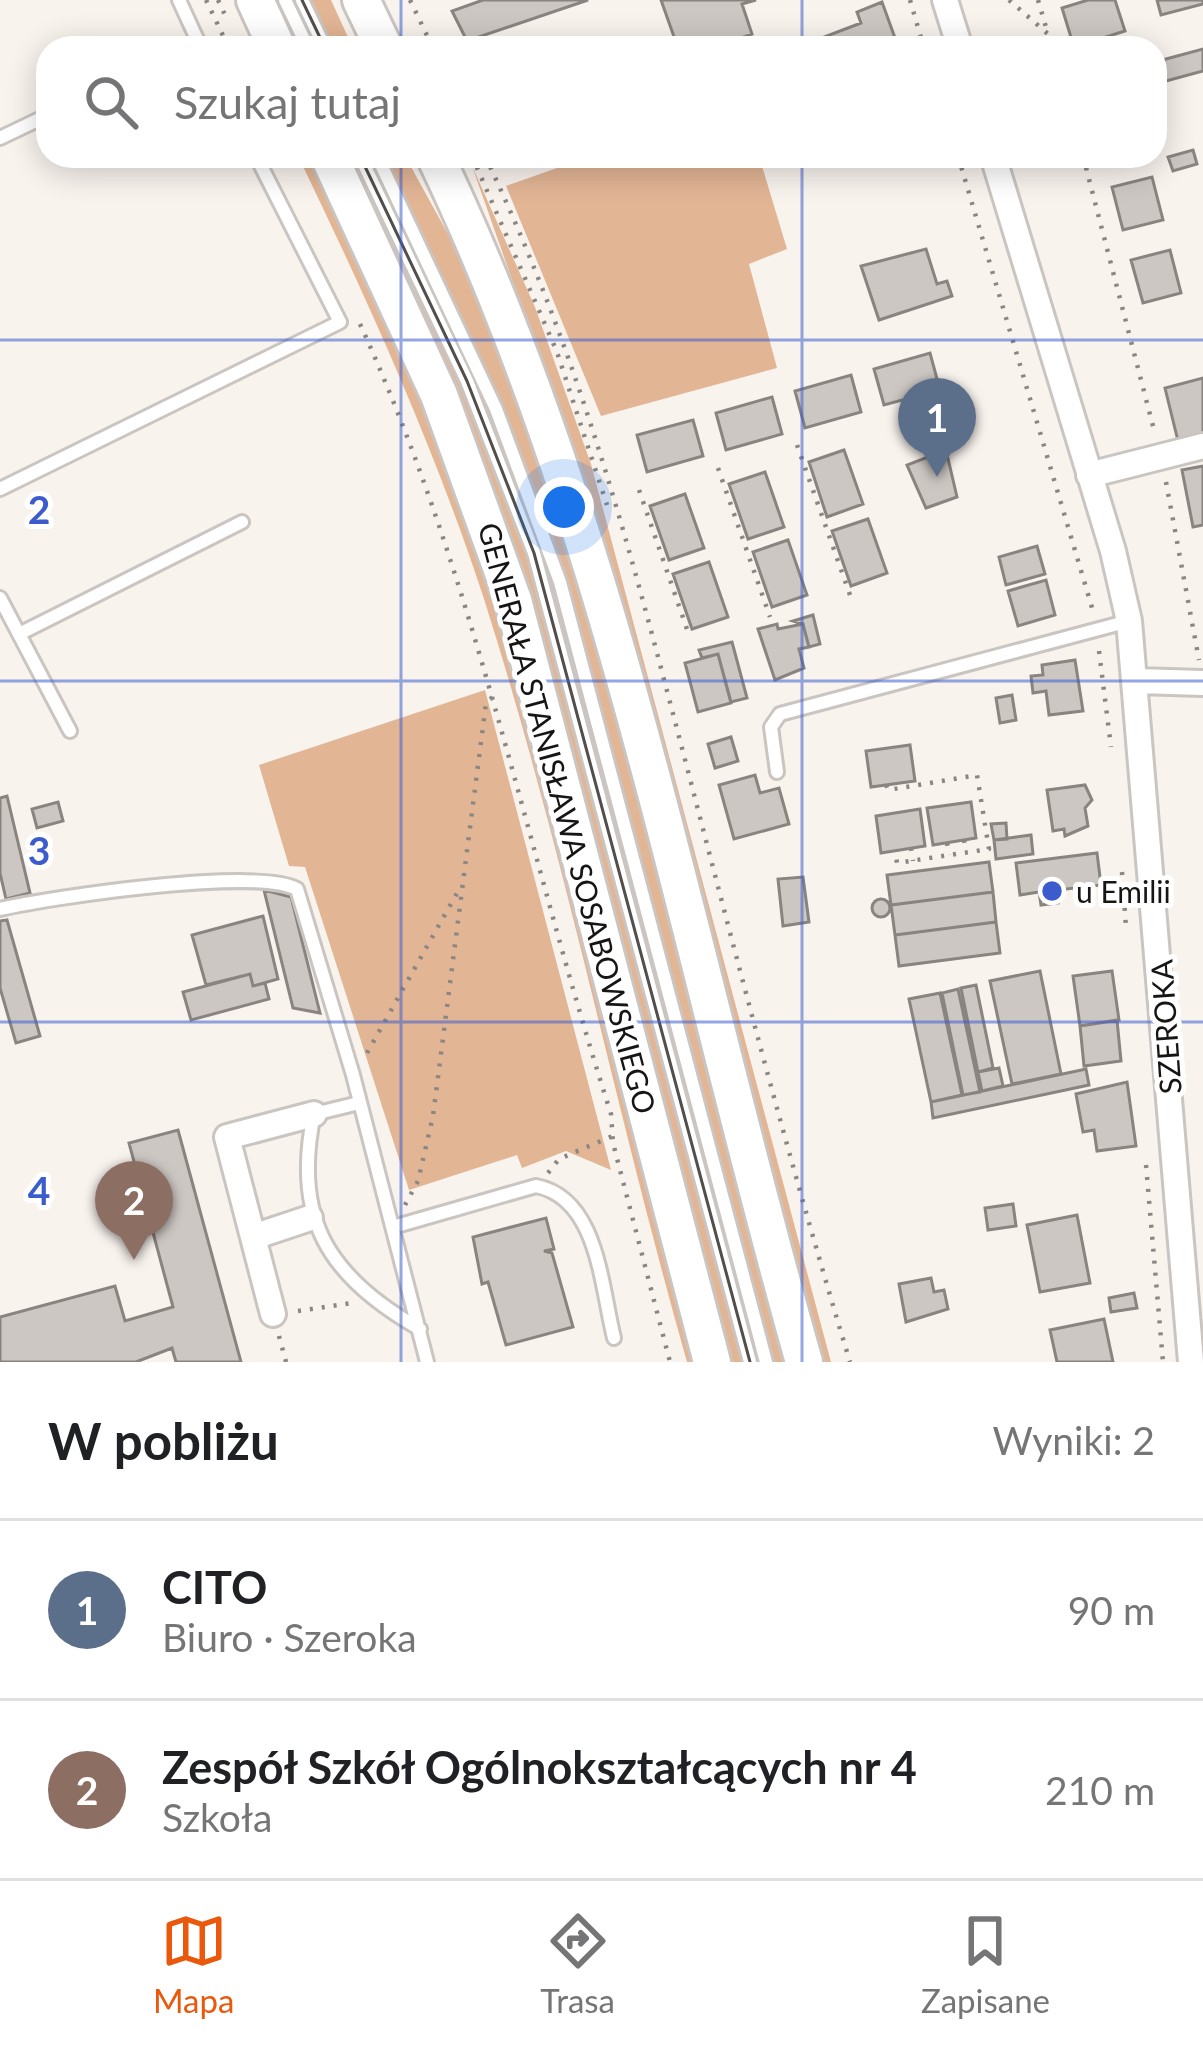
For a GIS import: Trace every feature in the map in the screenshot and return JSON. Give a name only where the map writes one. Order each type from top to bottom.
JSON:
[{"type":"main road","points":[[254,0],[272,36]]},
{"type":"main road","points":[[361,0],[378,36]]},
{"type":"main road","name":"GENERAŁA STANISŁAWA SOSABOWSKIEGO","points":[[335,168],[444,406],[514,601],[712,1362]]},
{"type":"main road","points":[[440,168],[514,335],[581,528],[804,1362]]},
{"type":"street","points":[[945,0],[956,36]]},
{"type":"street","name":"SZEROKA","points":[[997,168],[1129,621],[1138,681],[1191,1362]]},
{"type":"street","points":[[1089,475],[1203,446]]},
{"type":"street","points":[[1138,681],[1202,675]]},
{"type":"street","points":[[273,1314],[226,1137],[314,1114]]},
{"type":"street","points":[[253,1238],[310,1218]]},
{"type":"lane","points":[[178,0],[191,36]]},
{"type":"lane","points":[[285,0],[302,36]]},
{"type":"lane","points":[[302,0],[319,36]]},
{"type":"lane","points":[[0,138],[36,121]]},
{"type":"lane","points":[[0,489],[340,322],[262,168]]},
{"type":"lane","points":[[366,168],[474,399],[540,572],[750,1362]]},
{"type":"lane","points":[[383,168],[498,414],[556,568],[766,1362]]},
{"type":"lane","points":[[19,634],[242,522]]},
{"type":"lane","points":[[0,598],[70,731]]},
{"type":"lane","points":[[777,772],[772,727],[780,714],[1129,621]]},
{"type":"lane","points":[[0,909],[79,896],[261,879],[298,889],[353,1075],[427,1362]]},
{"type":"lane","points":[[359,1103],[314,1114],[304,1164],[310,1218],[342,1266],[386,1310],[420,1329]]},
{"type":"lane","points":[[393,1227],[536,1186],[573,1202],[584,1222],[614,1338]]},
{"type":"path","points":[[206,0],[223,36]]},
{"type":"path","points":[[410,0],[427,36]]},
{"type":"path","points":[[910,0],[920,36]]},
{"type":"path","points":[[1009,0],[1048,34]]},
{"type":"path","points":[[1039,0],[1048,34]]},
{"type":"path","points":[[962,168],[1067,514],[1096,629],[1113,759]]},
{"type":"path","points":[[1085,168],[1161,458],[1202,675]]},
{"type":"path","points":[[358,320],[437,511],[495,695],[670,1362]]},
{"type":"path","points":[[797,446],[850,596]]},
{"type":"path","points":[[718,468],[770,617]]},
{"type":"path","points":[[639,490],[689,635]]},
{"type":"path","points":[[393,1227],[418,1181],[433,1116],[486,703],[495,695]]},
{"type":"path","points":[[886,785],[887,790],[977,775],[989,848],[897,863],[895,851]]},
{"type":"path","points":[[964,840],[966,852]]},
{"type":"path","points":[[946,843],[949,855]]},
{"type":"path","points":[[911,848],[914,861]]},
{"type":"path","points":[[1121,864],[1126,927]]},
{"type":"path","points":[[353,1075],[460,886]]},
{"type":"path","points":[[536,1186],[560,1159],[623,1136],[574,952]]},
{"type":"path","points":[[1145,1147],[1162,1362]]},
{"type":"path","points":[[629,1163],[675,1340]]},
{"type":"path","points":[[273,1314],[360,1302]]},
{"type":"shaded area","points":[[309,0],[331,0],[348,36],[326,36]]},
{"type":"shaded area","points":[[304,168],[320,168],[382,300],[494,583],[698,1362],[687,1362],[539,789],[484,599],[444,486]]},
{"type":"shaded area","points":[[351,168],[360,168],[465,390],[540,587],[745,1362],[727,1362],[558,705]]},
{"type":"shaded area","points":[[390,168],[412,168],[480,292],[564,519],[790,1362],[772,1362],[556,550],[496,391]]},
{"type":"shaded area","points":[[473,168],[535,307],[591,464],[831,1362],[819,1362],[561,419]]},
{"type":"shaded area","points":[[557,168],[763,168],[787,249],[749,264],[777,368],[601,416],[506,186]]},
{"type":"shaded area","points":[[485,690],[611,1170],[566,1151],[522,1168],[517,1155],[409,1190],[305,867],[289,866],[259,765]]},
{"type":"building","points":[[483,0],[588,0],[482,36],[464,36],[452,11]]},
{"type":"building","points":[[661,0],[756,0],[742,4],[752,34],[674,36]]},
{"type":"building","points":[[1088,0],[1115,0],[1125,31],[1071,36],[1062,8]]},
{"type":"building","points":[[1157,0],[1203,0],[1203,4],[1161,15]]},
{"type":"building","points":[[882,2],[894,36],[827,36],[861,23],[857,12]]},
{"type":"building","points":[[1203,49],[1203,71],[1167,81],[1167,59]]},
{"type":"building","points":[[1193,150],[1197,164],[1173,171],[1168,157]]},
{"type":"building","points":[[1152,177],[1163,220],[1123,230],[1112,187]]},
{"type":"building","points":[[926,249],[937,284],[947,281],[952,296],[879,320],[861,266]]},
{"type":"building","points":[[1170,250],[1181,293],[1143,303],[1131,260]]},
{"type":"building","points":[[930,353],[940,390],[884,405],[874,369]]},
{"type":"building","points":[[851,375],[861,412],[805,428],[795,391]]},
{"type":"building","points":[[1203,378],[1203,434],[1178,441],[1165,388]]},
{"type":"building","points":[[772,397],[782,434],[726,450],[716,413]]},
{"type":"building","points":[[693,420],[703,456],[647,472],[637,435]]},
{"type":"building","points":[[844,450],[863,504],[827,517],[809,462]]},
{"type":"building","points":[[946,450],[957,497],[926,508],[907,465]]},
{"type":"building","points":[[1203,466],[1203,525],[1193,527],[1182,470]]},
{"type":"building","points":[[765,472],[784,527],[748,539],[729,484]]},
{"type":"building","points":[[685,494],[704,548],[669,560],[650,506]]},
{"type":"building","points":[[868,519],[887,573],[851,586],[832,531]]},
{"type":"building","points":[[788,540],[807,595],[772,607],[753,552]]},
{"type":"building","points":[[1037,546],[1045,574],[1006,585],[999,557]]},
{"type":"building","points":[[709,562],[728,617],[692,629],[673,574]]},
{"type":"building","points":[[1046,580],[1055,615],[1018,626],[1008,591]]},
{"type":"building","points":[[813,615],[820,644],[809,647],[803,624],[793,621]]},
{"type":"building","points":[[777,624],[778,629],[803,624],[809,647],[799,649],[804,668],[775,680],[758,629]]},
{"type":"building","points":[[732,642],[747,698],[731,702],[718,654],[702,658],[699,650]]},
{"type":"building","points":[[718,654],[731,703],[698,712],[685,663]]},
{"type":"building","points":[[1075,660],[1083,711],[1049,715],[1046,691],[1033,693],[1031,676],[1043,675],[1042,665]]},
{"type":"building","points":[[1012,695],[1016,720],[1000,723],[996,698]]},
{"type":"building","points":[[731,737],[738,761],[715,768],[708,744]]},
{"type":"building","points":[[910,745],[915,781],[871,787],[866,751]]},
{"type":"building","points":[[755,775],[760,793],[779,788],[789,824],[734,839],[719,785]]},
{"type":"building","points":[[1085,785],[1092,800],[1085,808],[1088,826],[1065,836],[1064,829],[1053,831],[1047,790]]},
{"type":"building","points":[[7,796],[30,893],[6,899],[0,873],[0,798]]},
{"type":"building","points":[[58,802],[63,821],[37,828],[32,809]]},
{"type":"building","points":[[971,802],[976,838],[933,845],[927,808]]},
{"type":"building","points":[[920,809],[925,846],[881,853],[876,816]]},
{"type":"building","points":[[1006,823],[1007,839],[994,840],[991,824]]},
{"type":"building","points":[[1031,835],[1033,854],[996,859],[994,840]]},
{"type":"building","points":[[1097,853],[1101,885],[1057,890],[1058,903],[1041,905],[1039,892],[1020,895],[1016,863]]},
{"type":"building","points":[[989,862],[993,892],[891,905],[887,875]]},
{"type":"building","points":[[803,877],[809,922],[783,926],[778,879]]},
{"type":"building","points":[[264,890],[291,897],[320,1013],[293,1008]]},
{"type":"building","points":[[993,892],[996,922],[895,935],[891,905]]},
{"type":"building","points":[[881,899],[890,908],[881,917],[872,908]]},
{"type":"building","points":[[263,916],[278,979],[253,986],[250,974],[206,985],[192,935]]},
{"type":"building","points":[[7,920],[40,1036],[16,1043],[0,988],[0,921]]},
{"type":"building","points":[[996,922],[1000,953],[899,966],[895,935]]},
{"type":"building","points":[[1040,971],[1061,1074],[1012,1084],[990,981]]},
{"type":"building","points":[[1112,971],[1119,1020],[1080,1026],[1073,976]]},
{"type":"building","points":[[250,974],[253,986],[265,983],[269,999],[191,1020],[183,992]]},
{"type":"building","points":[[976,985],[993,1068],[978,1072],[961,988]]},
{"type":"building","points":[[958,989],[980,1092],[963,1095],[942,993]]},
{"type":"building","points":[[940,993],[962,1095],[931,1102],[909,999]]},
{"type":"building","points":[[1117,1020],[1121,1061],[1084,1066],[1080,1026]]},
{"type":"building","points":[[999,1068],[1003,1086],[982,1091],[978,1072]]},
{"type":"building","points":[[1086,1069],[1089,1085],[933,1118],[931,1102]]},
{"type":"building","points":[[1127,1082],[1136,1146],[1097,1151],[1094,1130],[1083,1132],[1076,1094]]},
{"type":"building","points":[[178,1130],[241,1362],[176,1362],[172,1348],[136,1362],[0,1362],[0,1317],[115,1286],[125,1321],[173,1307],[129,1143]]},
{"type":"building","points":[[1013,1204],[1016,1226],[988,1230],[985,1208]]},
{"type":"building","points":[[1077,1215],[1090,1283],[1040,1292],[1027,1225]]},
{"type":"building","points":[[546,1218],[554,1249],[544,1251],[552,1253],[573,1327],[506,1345],[488,1282],[482,1284],[473,1237]]},
{"type":"building","points":[[931,1278],[934,1292],[944,1290],[948,1309],[906,1322],[899,1284]]},
{"type":"building","points":[[1134,1293],[1137,1308],[1111,1312],[1109,1298]]},
{"type":"building","points":[[1104,1319],[1113,1362],[1057,1362],[1050,1330]]},
{"type":"tram line","points":[[302,0],[319,36]]},
{"type":"tram line","points":[[366,168],[467,381],[534,553],[750,1362]]},
{"type":"place","name":"CITO","points":[[937,477]]},
{"type":"place","name":"u Emilii","points":[[1052,891]]},
{"type":"place","name":"Zespół Szkół Ogólnokształcących nr 4","points":[[134,1260]]}]
